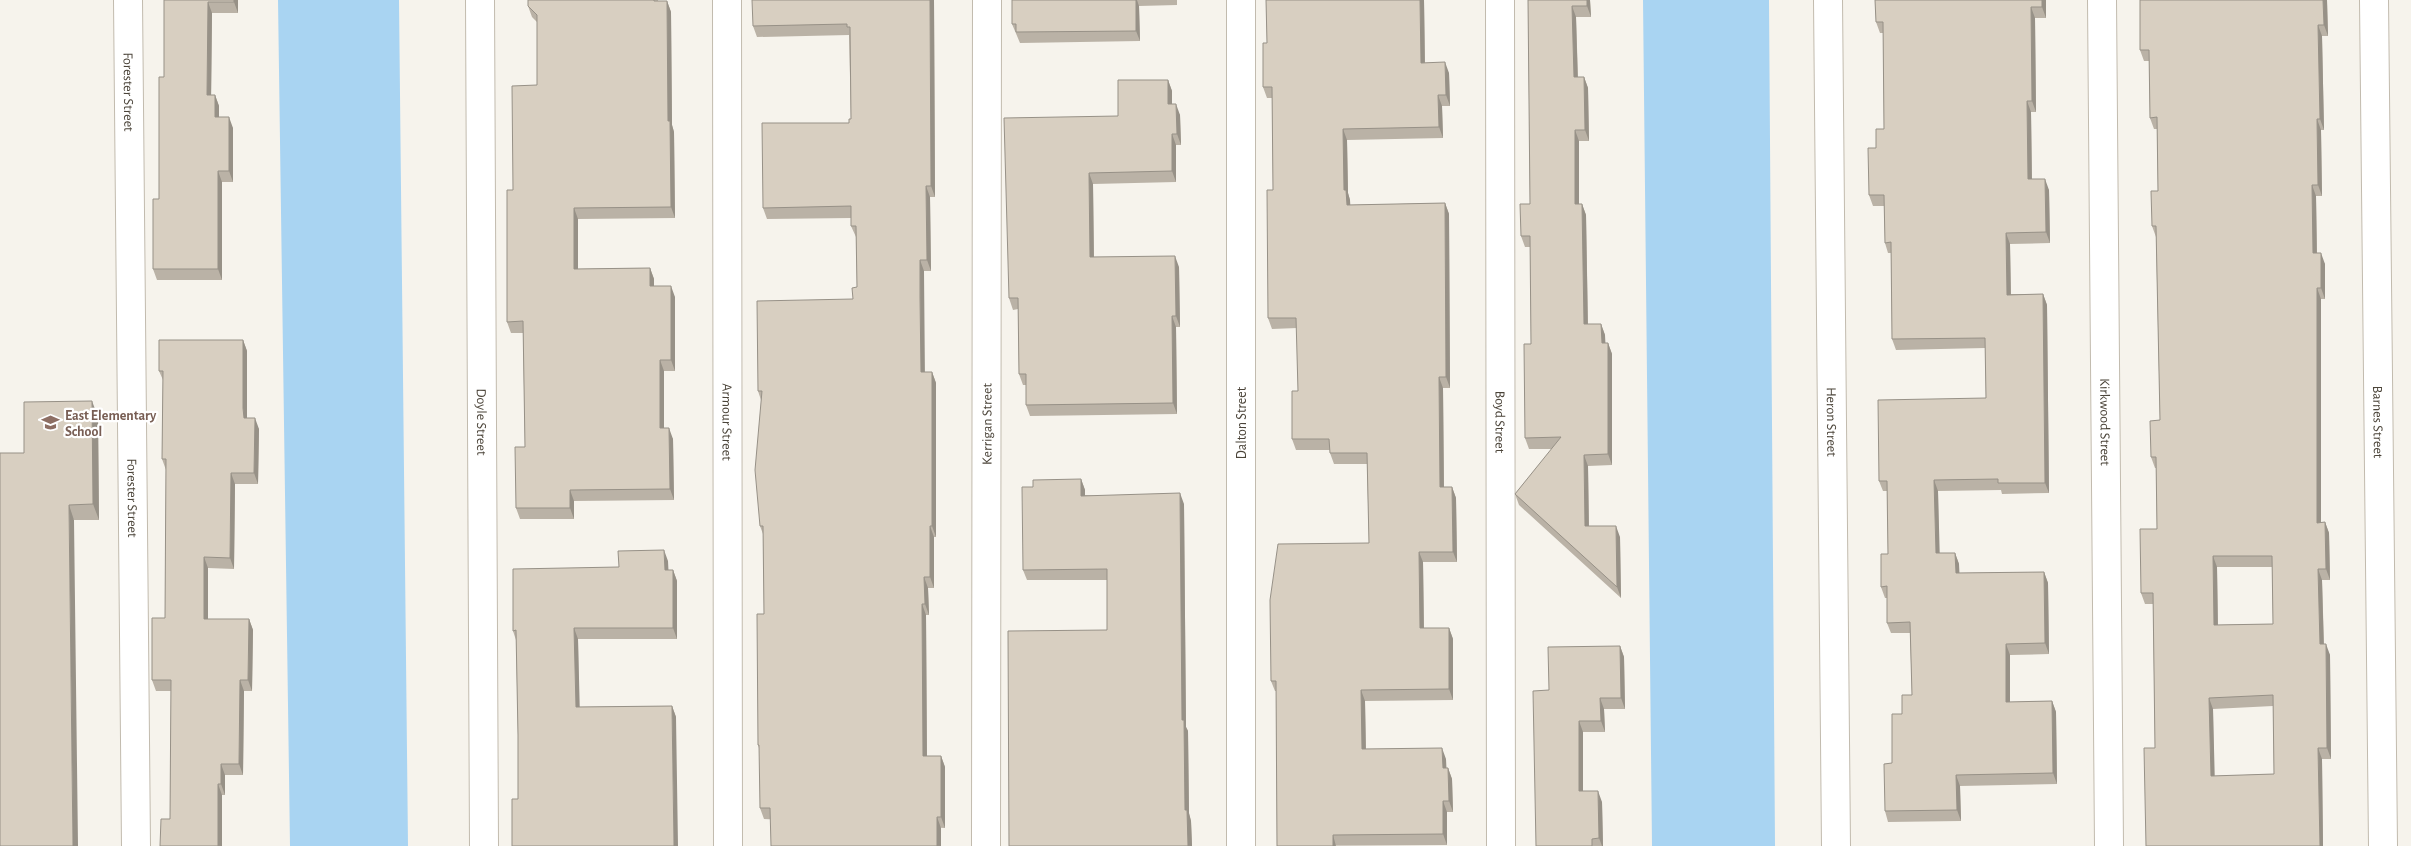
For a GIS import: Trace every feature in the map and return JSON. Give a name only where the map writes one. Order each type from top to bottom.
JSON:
[{"type":"street","name":"Forester Street","points":[[128,0],[136,846]]},
{"type":"street","name":"Doyle Street","points":[[480,0],[484,846]]},
{"type":"street","name":"Armour Street","points":[[727,0],[728,846]]},
{"type":"street","name":"Kerrigan Street","points":[[986,846],[987,0]]},
{"type":"street","name":"Dalton Street","points":[[1241,0],[1241,846]]},
{"type":"street","name":"Boyd Street","points":[[1500,0],[1501,846]]},
{"type":"street","name":"Heron Street","points":[[1828,0],[1836,846]]},
{"type":"street","name":"Kirkwood Street","points":[[2102,0],[2109,846]]},
{"type":"street","name":"Barnes Street","points":[[2374,0],[2383,846]]},
{"type":"water","points":[[278,0],[399,0],[408,846],[290,846]]},
{"type":"water","points":[[1643,0],[1769,0],[1775,846],[1652,846]]},
{"type":"building","points":[[164,0],[234,0],[234,2],[208,2],[207,95],[215,95],[215,117],[229,117],[229,171],[218,171],[218,269],[153,269],[153,199],[159,199],[159,77],[164,77]]},
{"type":"building","points":[[528,0],[667,1],[671,207],[574,208],[574,269],[650,268],[650,286],[671,286],[671,360],[660,360],[660,428],[669,428],[670,489],[570,490],[570,508],[516,508],[515,447],[525,447],[523,321],[507,322],[507,190],[513,190],[512,86],[537,85],[537,15],[528,6]]},
{"type":"building","points":[[752,0],[930,0],[931,186],[926,186],[927,260],[920,260],[921,372],[932,372],[932,526],[930,526],[930,577],[924,577],[925,604],[922,604],[923,756],[941,756],[941,817],[937,817],[937,846],[771,846],[770,808],[760,808],[757,614],[764,614],[763,526],[760,526],[755,470],[762,391],[758,391],[757,301],[853,299],[852,288],[857,287],[856,226],[851,226],[851,206],[763,208],[762,123],[849,123],[849,119],[851,119],[850,27],[847,27],[847,24],[753,26]]},
{"type":"building","points":[[1012,0],[1136,0],[1136,31],[1016,32],[1016,24],[1012,24]]},
{"type":"building","points":[[1266,0],[1420,0],[1421,63],[1445,62],[1446,95],[1438,95],[1439,127],[1343,129],[1344,190],[1346,190],[1347,205],[1445,203],[1446,377],[1439,377],[1440,487],[1452,487],[1453,552],[1419,552],[1420,628],[1449,628],[1449,689],[1361,690],[1362,749],[1442,748],[1443,768],[1448,768],[1449,801],[1443,801],[1443,834],[1333,835],[1333,846],[1277,846],[1276,681],[1271,681],[1270,600],[1278,544],[1369,543],[1367,453],[1330,453],[1329,439],[1292,439],[1292,391],[1298,391],[1296,318],[1268,318],[1267,190],[1273,190],[1272,87],[1263,87],[1263,43],[1267,43]]},
{"type":"building","points":[[1528,0],[1587,0],[1587,6],[1572,6],[1574,77],[1584,77],[1585,130],[1575,130],[1575,204],[1582,204],[1584,324],[1601,324],[1602,343],[1608,343],[1608,454],[1584,455],[1585,526],[1616,526],[1617,587],[1515,494],[1561,437],[1525,438],[1524,344],[1531,344],[1530,236],[1521,236],[1520,204],[1530,204]]},
{"type":"building","points":[[1875,0],[2042,0],[2042,7],[2031,7],[2032,101],[2027,101],[2028,179],[2045,179],[2046,232],[2006,233],[2007,295],[2043,294],[2045,483],[1998,483],[1998,479],[1934,480],[1936,553],[1955,553],[1956,573],[2044,572],[2045,643],[2006,644],[2006,702],[2052,701],[2053,773],[1956,775],[1957,810],[1885,811],[1884,764],[1892,763],[1892,714],[1902,714],[1902,695],[1912,695],[1910,622],[1887,623],[1887,586],[1881,587],[1881,554],[1888,554],[1887,481],[1879,481],[1878,400],[1986,398],[1985,338],[1892,339],[1891,242],[1885,243],[1884,195],[1869,195],[1868,148],[1876,148],[1876,129],[1884,129],[1883,22],[1876,22]]},
{"type":"building","points":[[2140,0],[2323,0],[2324,25],[2318,25],[2320,119],[2317,119],[2318,185],[2312,185],[2313,253],[2321,253],[2321,288],[2317,288],[2317,523],[2325,522],[2326,569],[2318,569],[2320,644],[2326,644],[2327,748],[2318,748],[2320,846],[2146,846],[2144,748],[2155,748],[2153,593],[2141,593],[2140,529],[2157,529],[2156,457],[2151,457],[2150,421],[2160,420],[2156,226],[2152,226],[2151,191],[2158,191],[2157,117],[2150,118],[2149,50],[2140,50]],"holes":[[[2213,556],[2272,556],[2273,624],[2214,625]],[[2273,695],[2274,774],[2211,776],[2209,698]]]},
{"type":"building","points":[[1118,80],[1168,80],[1168,104],[1176,104],[1177,134],[1172,134],[1172,171],[1089,173],[1090,257],[1175,256],[1176,316],[1172,316],[1173,403],[1026,405],[1026,374],[1019,374],[1018,298],[1009,298],[1004,118],[1118,116]]},
{"type":"building","points":[[159,340],[243,340],[244,418],[255,418],[254,473],[231,473],[230,558],[204,557],[204,619],[249,619],[248,680],[240,680],[239,764],[221,764],[221,784],[218,784],[218,846],[160,846],[161,819],[170,819],[171,680],[152,680],[152,618],[165,618],[166,459],[162,459],[163,371],[159,371]]},
{"type":"building","points":[[92,401],[93,504],[69,505],[73,846],[0,846],[0,453],[24,453],[24,402]]},
{"type":"building","points":[[1081,479],[1081,496],[1180,493],[1182,720],[1184,720],[1185,810],[1187,810],[1188,846],[1009,846],[1008,631],[1107,630],[1107,569],[1023,570],[1022,487],[1033,487],[1033,480]]},
{"type":"building","points":[[664,550],[665,570],[673,570],[673,628],[574,628],[576,707],[672,706],[674,846],[512,846],[512,799],[518,799],[516,630],[513,631],[513,569],[619,567],[618,551]]},
{"type":"building","points":[[1620,646],[1621,698],[1600,698],[1601,721],[1579,721],[1579,791],[1598,791],[1599,838],[1592,839],[1592,846],[1536,846],[1533,691],[1549,690],[1548,647]]},
{"type":"place","name":"East Elementary School","points":[[51,423]]}]
